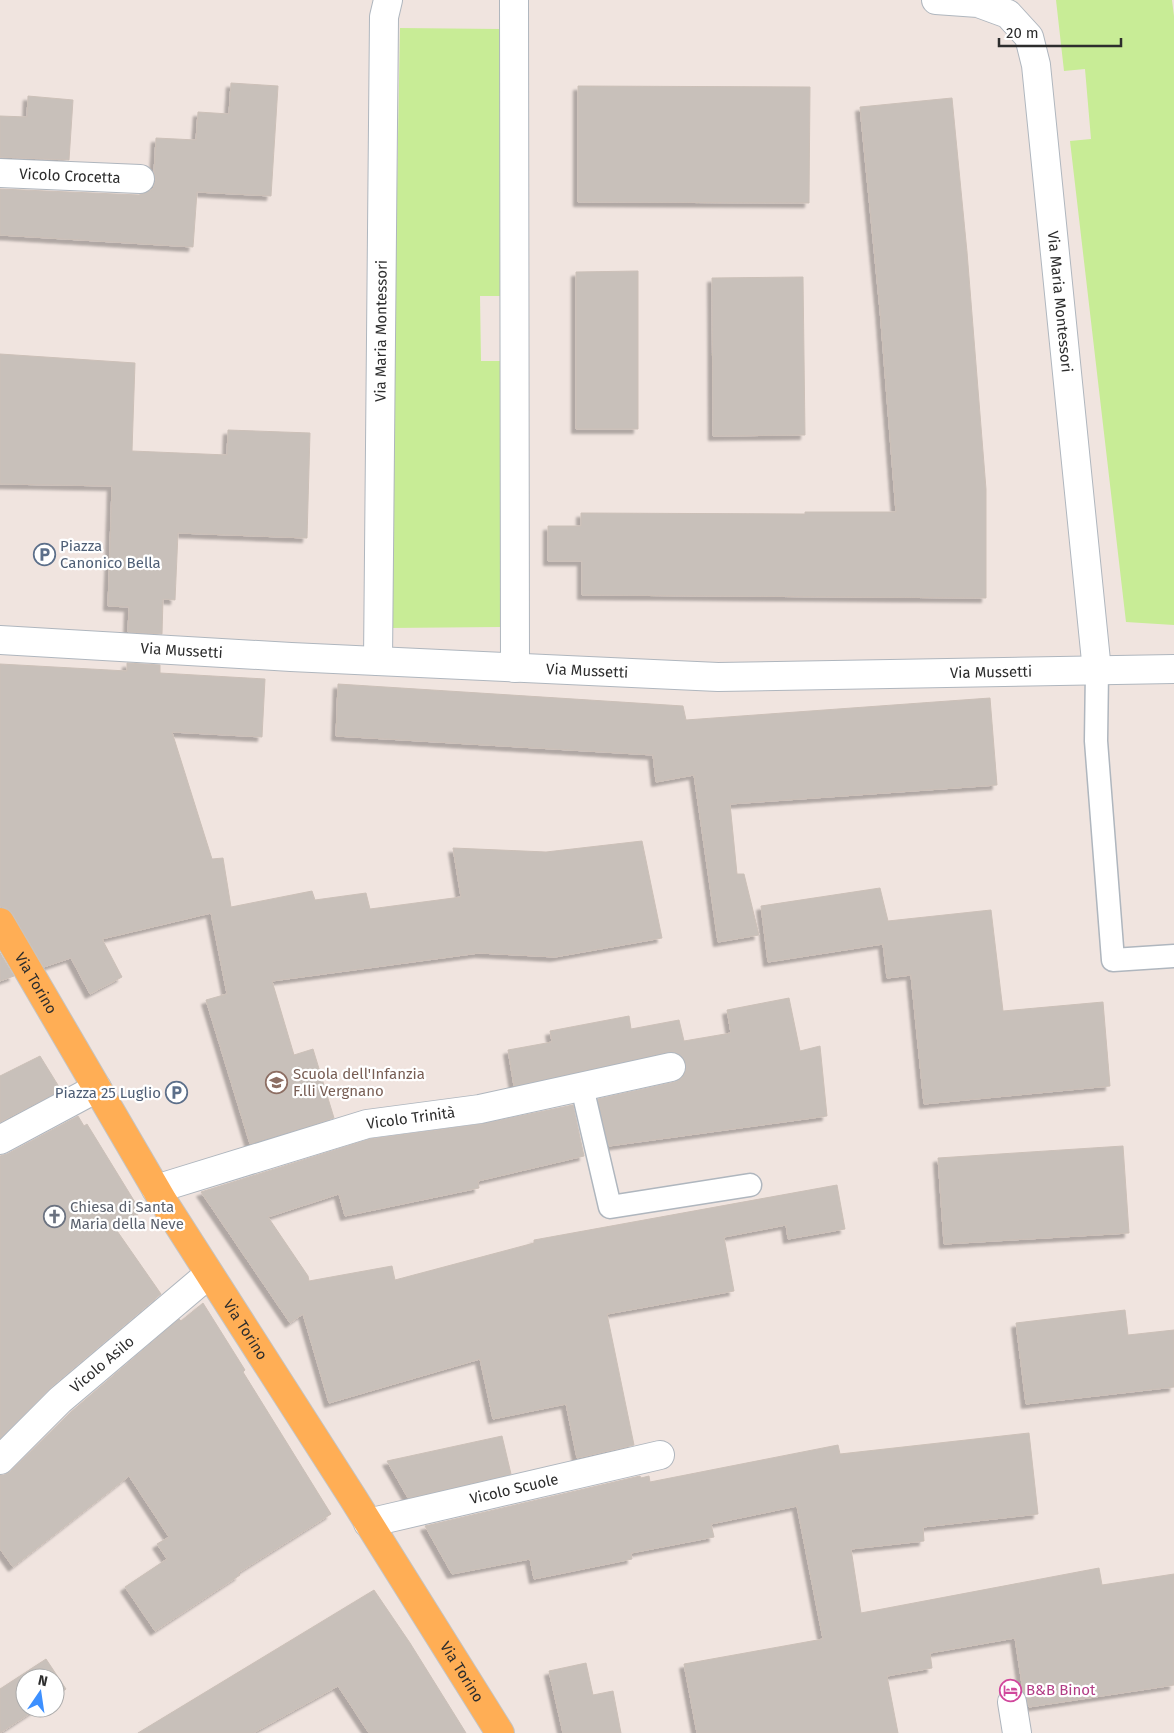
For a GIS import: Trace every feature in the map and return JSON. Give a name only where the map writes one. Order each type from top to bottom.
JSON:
[{"type":"main road","name":"Via Torino","points":[[2,929],[209,1274],[500,1733]]},
{"type":"street","name":"Via Maria Montessori","points":[[378,661],[384,17],[388,0]]},
{"type":"street","points":[[514,0],[515,668]]},
{"type":"street","name":"Via Maria Montessori","points":[[936,0],[978,3],[1008,14],[1028,37],[1036,65],[1098,671]]},
{"type":"street","name":"Vicolo Crocetta","points":[[0,173],[140,179]]},
{"type":"street","name":"Via Mussetti","points":[[0,640],[378,661],[718,677],[1174,669]]},
{"type":"street","name":"Vicolo Trinità","points":[[156,1188],[367,1124],[480,1109],[672,1067]]},
{"type":"street","points":[[0,1140],[97,1088]]},
{"type":"street","name":"Vicolo Asilo","points":[[0,1460],[60,1400],[209,1274]]},
{"type":"street","name":"Vicolo Scuole","points":[[368,1523],[660,1455]]},
{"type":"street","points":[[1012,1702],[1017,1733]]},
{"type":"lane","points":[[1098,671],[1096,740],[1113,960],[1174,956]]},
{"type":"lane","points":[[582,1087],[610,1208],[750,1185]]},
{"type":"green space","points":[[1056,0],[1172,0],[1174,16],[1174,625],[1126,622],[1070,141],[1091,139],[1085,69],[1064,71]]},
{"type":"green space","points":[[400,28],[501,29],[500,296],[480,296],[481,361],[500,361],[501,627],[389,628]]},
{"type":"building","points":[[231,83],[278,86],[271,196],[197,192],[193,247],[0,235],[0,189],[139,195],[153,189],[156,180],[154,172],[156,138],[196,140],[198,112],[229,114]]},
{"type":"building","points":[[578,86],[810,87],[809,203],[578,202]]},
{"type":"building","points":[[28,96],[73,100],[69,160],[0,157],[0,116],[27,117]]},
{"type":"building","points":[[952,98],[967,252],[986,489],[986,598],[582,595],[582,561],[548,561],[548,526],[581,526],[581,513],[805,514],[805,512],[896,512],[880,310],[860,107]]},
{"type":"building","points":[[638,271],[638,429],[576,429],[576,272]]},
{"type":"building","points":[[803,277],[805,435],[713,436],[712,278]]},
{"type":"building","points":[[0,354],[135,363],[132,451],[227,455],[228,430],[310,433],[307,538],[178,533],[175,600],[163,599],[162,634],[128,632],[129,607],[108,606],[112,486],[0,484]]},
{"type":"building","points":[[127,663],[160,665],[160,673],[265,679],[262,737],[172,732],[212,859],[223,858],[231,907],[312,891],[315,900],[366,893],[370,909],[461,897],[453,848],[546,852],[642,841],[662,938],[555,957],[479,953],[272,981],[294,1055],[313,1049],[334,1118],[250,1144],[206,1000],[227,994],[211,913],[102,939],[122,977],[90,994],[71,958],[44,967],[13,914],[7,908],[0,906],[0,664],[127,671]]},
{"type":"building","points":[[338,684],[683,706],[686,720],[990,698],[997,785],[730,804],[737,874],[744,874],[759,935],[718,942],[694,775],[656,782],[653,755],[336,736]]},
{"type":"building","points":[[880,888],[888,921],[991,910],[1003,1011],[1103,1002],[1110,1086],[924,1104],[911,975],[887,978],[883,944],[768,962],[761,906]]},
{"type":"building","points":[[0,953],[14,976],[0,981]]},
{"type":"building","points":[[789,998],[800,1051],[820,1046],[827,1116],[609,1146],[598,1099],[675,1082],[682,1078],[686,1071],[686,1063],[682,1056],[675,1052],[668,1052],[514,1086],[508,1050],[552,1042],[550,1031],[629,1016],[631,1029],[679,1020],[684,1041],[731,1033],[727,1010]]},
{"type":"building","points":[[40,1056],[61,1090],[0,1122],[0,1076]]},
{"type":"building","points":[[573,1105],[584,1156],[478,1181],[479,1188],[345,1216],[339,1194],[268,1217],[308,1276],[309,1281],[392,1266],[395,1280],[534,1243],[534,1240],[837,1185],[845,1229],[788,1239],[786,1225],[724,1237],[734,1291],[607,1314],[634,1445],[577,1458],[566,1404],[493,1419],[480,1359],[329,1403],[303,1314],[290,1323],[201,1192],[370,1139],[482,1124]]},
{"type":"building","points":[[78,1116],[84,1126],[87,1124],[141,1212],[115,1228],[161,1294],[50,1388],[0,1438],[0,1156]]},
{"type":"building","points":[[1123,1146],[1129,1233],[944,1244],[938,1158]]},
{"type":"building","points":[[203,1303],[245,1370],[243,1372],[331,1514],[238,1573],[240,1575],[155,1631],[125,1587],[167,1559],[157,1544],[169,1537],[129,1476],[13,1567],[0,1549],[0,1475],[11,1471],[71,1412],[179,1319],[181,1321]]},
{"type":"building","points":[[1125,1310],[1128,1335],[1174,1330],[1174,1387],[1026,1404],[1016,1323]]},
{"type":"building","points":[[1029,1433],[1038,1514],[923,1527],[924,1541],[851,1549],[861,1613],[1099,1568],[1102,1585],[1174,1574],[1174,1685],[1029,1707],[1023,1691],[1015,1638],[930,1653],[932,1668],[887,1676],[898,1733],[697,1733],[684,1664],[823,1639],[797,1506],[711,1524],[714,1537],[631,1553],[632,1559],[534,1579],[530,1559],[452,1574],[425,1526],[640,1476],[641,1478],[649,1476],[650,1482],[838,1445],[840,1454]]},
{"type":"building","points":[[502,1436],[511,1474],[408,1498],[387,1461]]},
{"type":"building","points":[[374,1590],[410,1643],[466,1733],[369,1733],[338,1686],[253,1733],[138,1733]]},
{"type":"building","points":[[46,1659],[52,1668],[32,1668]]},
{"type":"building","points":[[586,1663],[593,1695],[613,1691],[621,1733],[563,1733],[549,1671]]},
{"type":"building","points":[[15,1679],[15,1718],[23,1718],[0,1733],[0,1689]]},
{"type":"place","name":"Piazza Canonico Bella","points":[[44,555]]},
{"type":"place","name":"Scuola dell'Infanzia F.lli Vergnano","points":[[277,1083]]},
{"type":"place","name":"Piazza 25 Luglio","points":[[177,1093]]},
{"type":"place","name":"Chiesa di Santa Maria della Neve","points":[[54,1216]]},
{"type":"place","name":"B&B Binot","points":[[1010,1690]]}]
